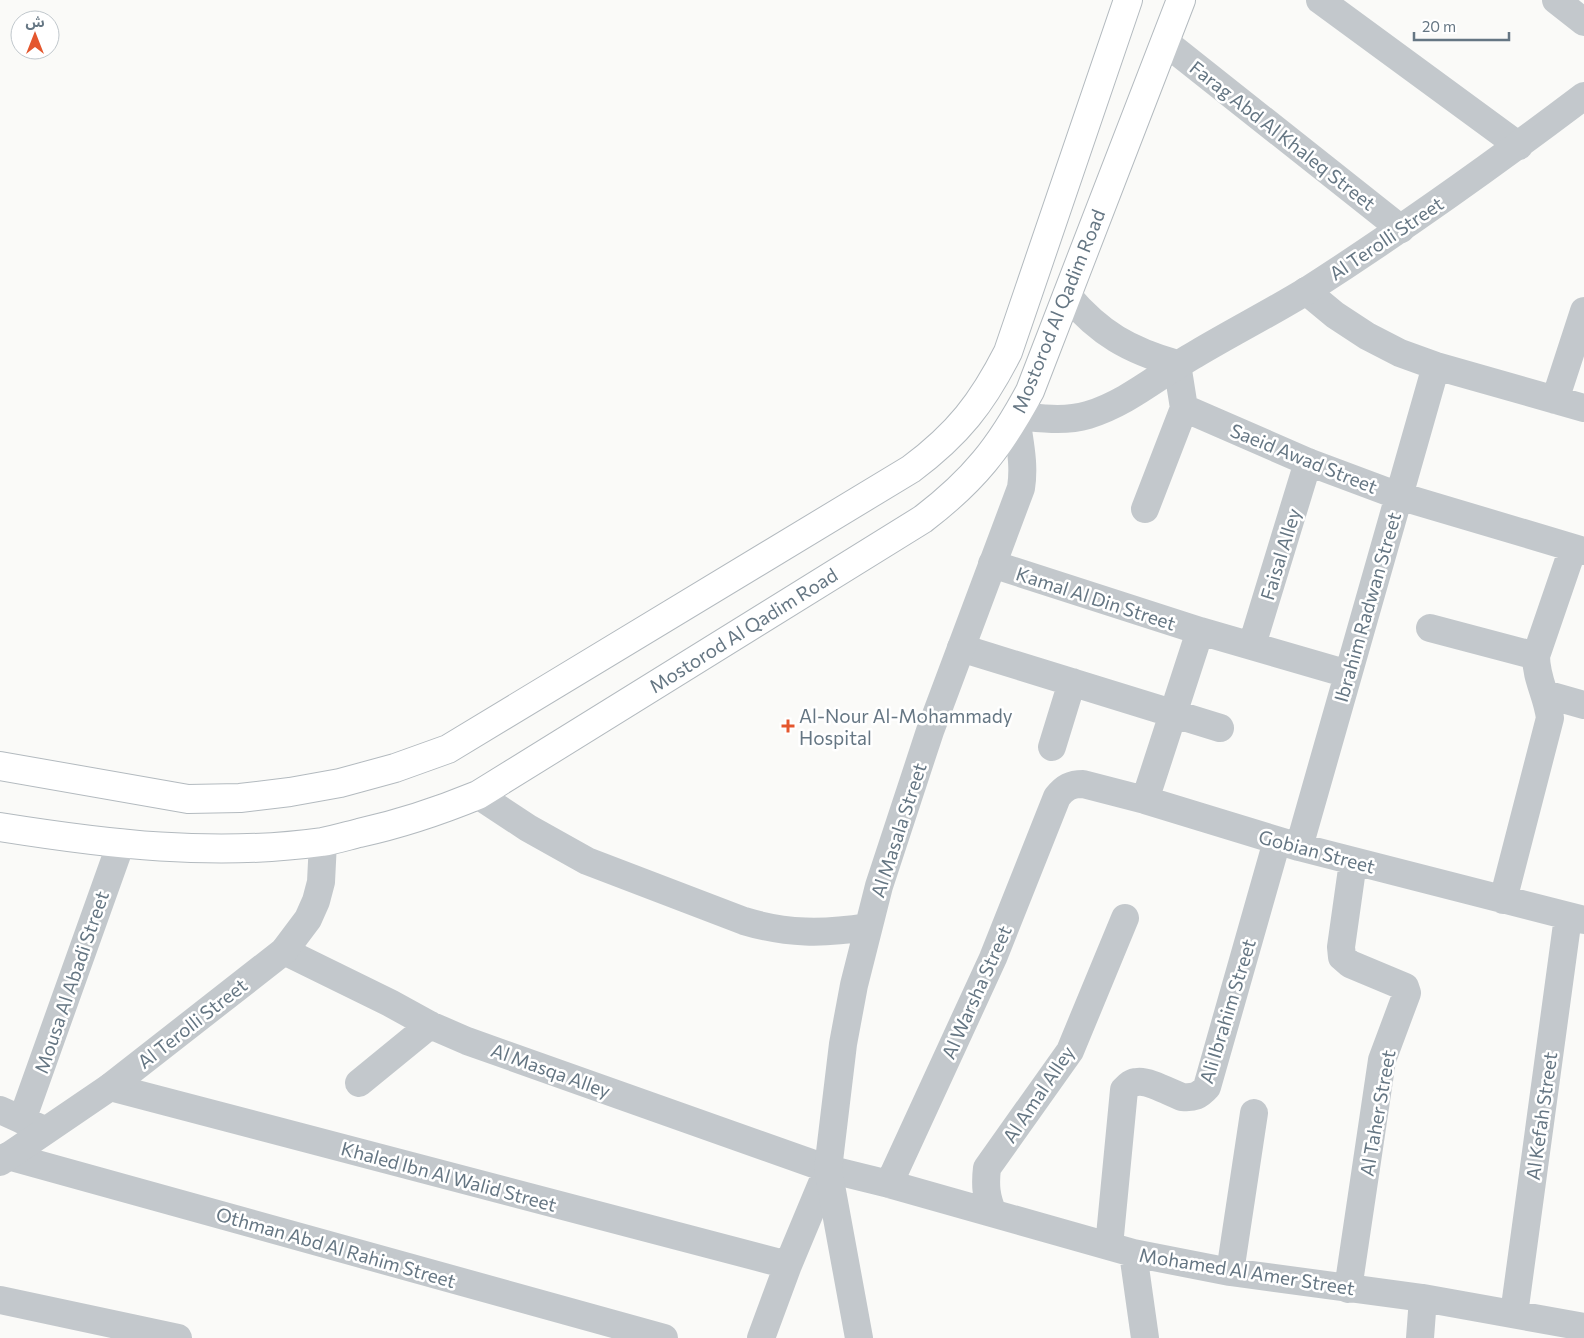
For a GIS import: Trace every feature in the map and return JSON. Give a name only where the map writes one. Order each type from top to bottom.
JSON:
[{"type":"main road","name":"Mostorod Al Qadim Road","points":[[0,766],[188,799],[240,798],[290,792],[340,783],[395,768],[448,749],[912,469],[957,430],[976,407],[993,382],[1008,352],[1128,0]]},
{"type":"main road","name":"Mostorod Al Qadim Road","points":[[0,827],[120,843],[184,849],[230,849],[324,842],[379,829],[434,812],[478,795],[923,519],[948,500],[990,456],[1030,391],[1181,0]]},
{"type":"street","points":[[1320,0],[1519,146]]},
{"type":"street","points":[[1556,0],[1584,22]]},
{"type":"street","name":"Farag Abd Al Khaleq Street","points":[[1165,42],[1401,229]]},
{"type":"street","name":"Al Terolli Street","points":[[1016,416],[1051,420],[1086,416],[1119,404],[1177,364],[1306,291],[1401,229],[1583,99]]},
{"type":"street","points":[[1306,291],[1335,315],[1367,336],[1400,353],[1436,366],[1584,408]]},
{"type":"street","points":[[1067,296],[1084,315],[1105,332],[1127,346],[1152,357],[1177,364],[1184,408],[1146,509]]},
{"type":"street","points":[[1555,400],[1584,311]]},
{"type":"street","name":"Ibrahim Radwan Street","points":[[1288,844],[1348,674],[1436,366]]},
{"type":"street","name":"Saeid Awad Street","points":[[1184,408],[1308,462],[1399,496],[1578,549]]},
{"type":"street","name":"Al Masala Street","points":[[828,1169],[843,1044],[854,986],[879,886],[930,731],[1021,488],[1024,473],[1023,457],[1016,416]]},
{"type":"street","name":"Faisal Alley","points":[[1252,645],[1308,462]]},
{"type":"street","points":[[1503,900],[1550,718],[1545,694],[1536,670],[1536,656],[1578,549]]},
{"type":"street","name":"Kamal Al Din Street","points":[[992,564],[1200,631],[1348,674]]},
{"type":"street","points":[[1430,628],[1536,656]]},
{"type":"street","points":[[1146,800],[1172,713],[1200,631]]},
{"type":"street","points":[[961,648],[1220,728]]},
{"type":"street","points":[[1052,747],[1072,682]]},
{"type":"street","points":[[1545,694],[1584,705]]},
{"type":"street","name":"Gobian Street","points":[[1057,797],[1063,789],[1073,784],[1083,784],[1146,800],[1352,862],[1576,918]]},
{"type":"street","points":[[478,795],[528,828],[587,861],[744,922],[766,928],[811,933],[868,927]]},
{"type":"street","name":"Al Warsha Street","points":[[889,1184],[993,958],[1057,797]]},
{"type":"street","name":"Al Terolli Street","points":[[4,1159],[23,1120],[110,1087],[284,951],[308,919],[316,901],[321,882],[324,842]]},
{"type":"street","name":"Mousa Al Abadi Street","points":[[23,1120],[120,843]]},
{"type":"street","name":"Ali Ibrahim Street","points":[[1121,1250],[1124,1090],[1136,1082],[1144,1082],[1189,1098],[1196,1097],[1207,1087],[1288,844]]},
{"type":"street","name":"Al Taher Street","points":[[1348,1289],[1382,1060],[1407,993],[1404,986],[1350,964],[1342,957],[1341,947],[1352,862]]},
{"type":"street","name":"Al Amal Alley","points":[[993,1213],[986,1191],[987,1168],[1070,1050],[1125,918]]},
{"type":"street","name":"Al Kefah Street","points":[[1514,1314],[1576,918]]},
{"type":"street","name":"Al Masqa Alley","points":[[284,951],[390,1003],[430,1025],[476,1044],[828,1169]]},
{"type":"street","points":[[359,1083],[430,1025]]},
{"type":"street","name":"Khaled Ibn Al Walid Street","points":[[110,1087],[788,1265]]},
{"type":"street","points":[[1230,1272],[1254,1114]]},
{"type":"street","name":"Othman Abd Al Rahim Street","points":[[4,1159],[664,1338]]},
{"type":"street","points":[[761,1338],[788,1265],[828,1169]]},
{"type":"street","points":[[828,1169],[859,1338]]},
{"type":"street","name":"Mohamed Al Amer Street","points":[[828,1169],[889,1184],[1121,1250],[1230,1272],[1423,1298],[1584,1327]]},
{"type":"street","points":[[1121,1250],[1145,1338]]},
{"type":"street","points":[[1420,1338],[1423,1298]]},
{"type":"street","points":[[0,1300],[178,1338]]},
{"type":"place","name":"Al-Nour Al-Mohammady Hospital","points":[[788,726]]}]
